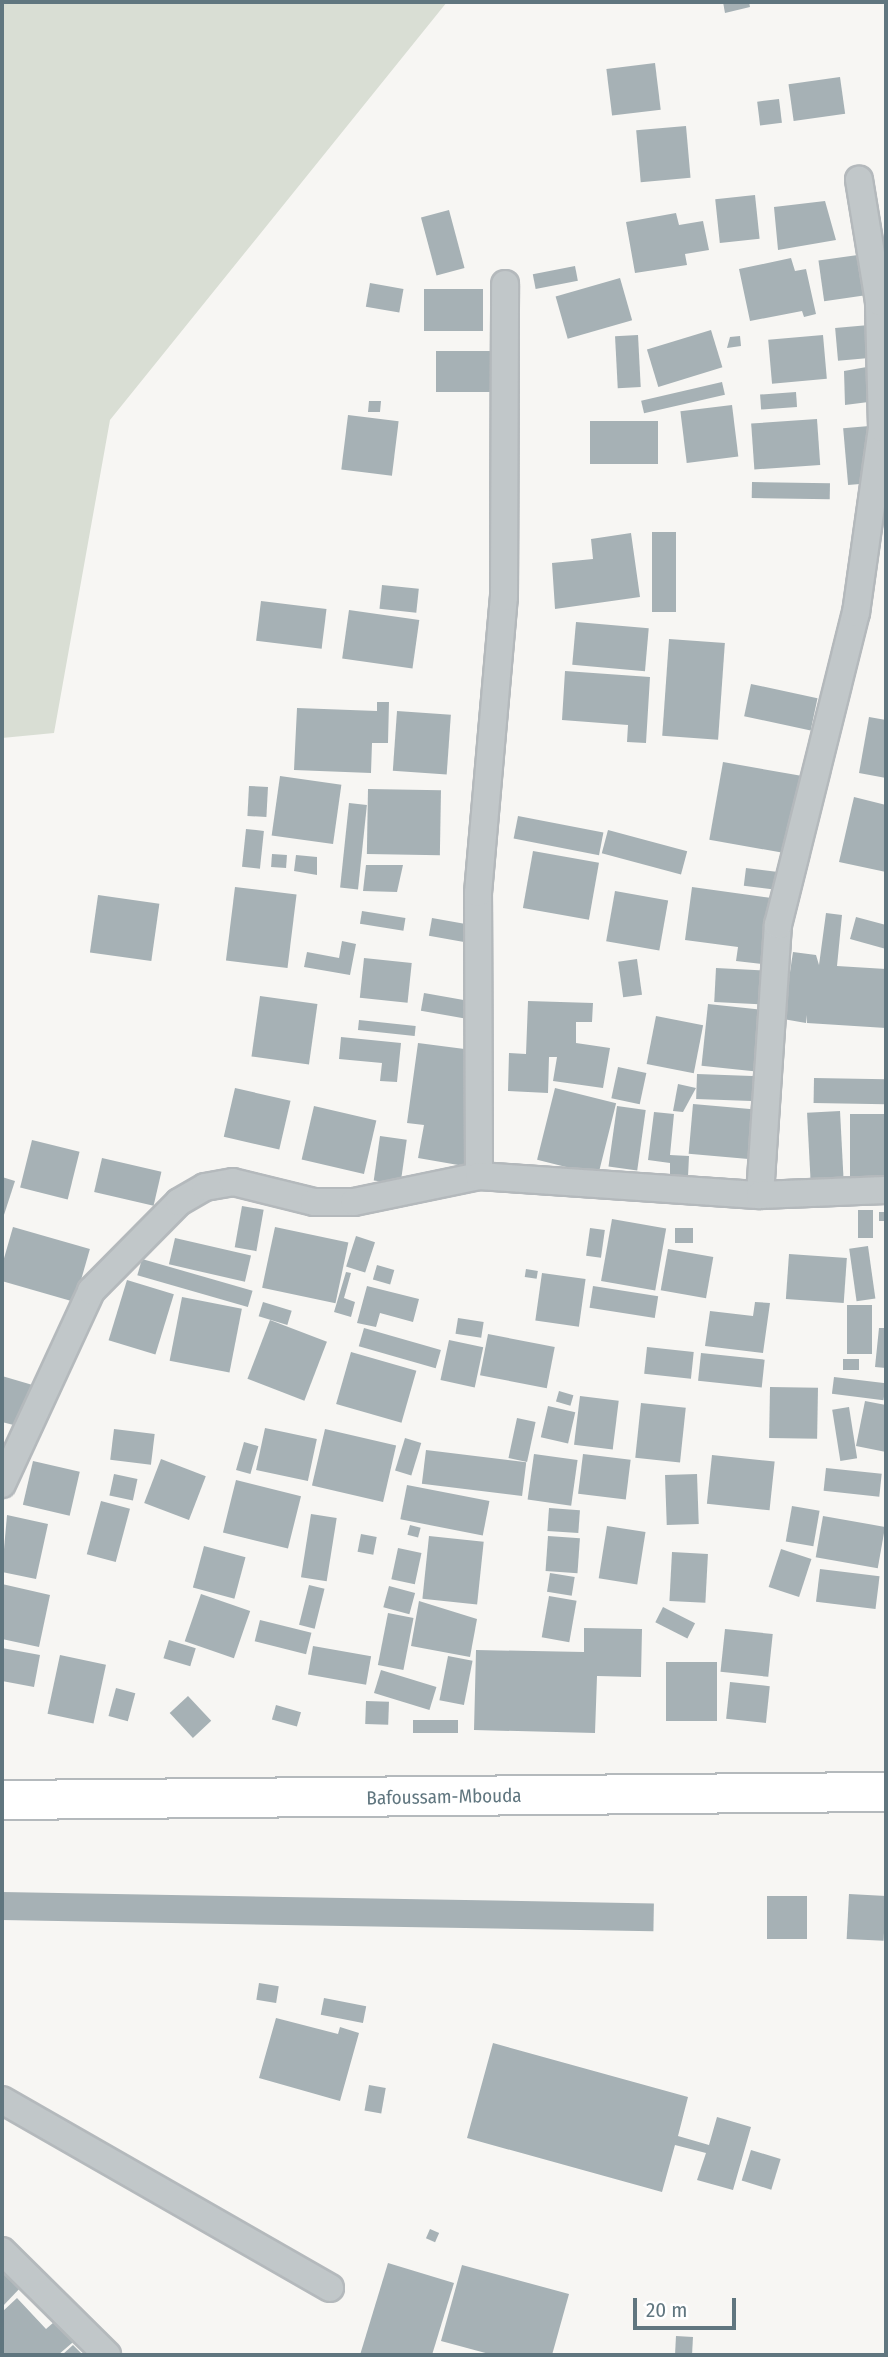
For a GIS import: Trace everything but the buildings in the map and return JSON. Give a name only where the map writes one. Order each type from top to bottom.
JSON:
[{"type":"highway","name":"Bafoussam-Mbouda","points":[[2,1800],[886,1793]]},
{"type":"street","points":[[760,1195],[778,925],[856,613],[882,428],[879,302],[859,180]]},
{"type":"street","points":[[479,1176],[478,893],[504,597],[505,284]]},
{"type":"street","points":[[2,1484],[91,1291],[180,1202],[233,1182],[314,1202],[354,1202],[479,1176],[760,1195],[886,1190]]},
{"type":"street","points":[[2,2100],[330,2288]]},
{"type":"street","points":[[2,2251],[107,2355]]},
{"type":"shaded area","points":[[2,2],[447,2],[110,420],[54,733],[2,738]]}]
